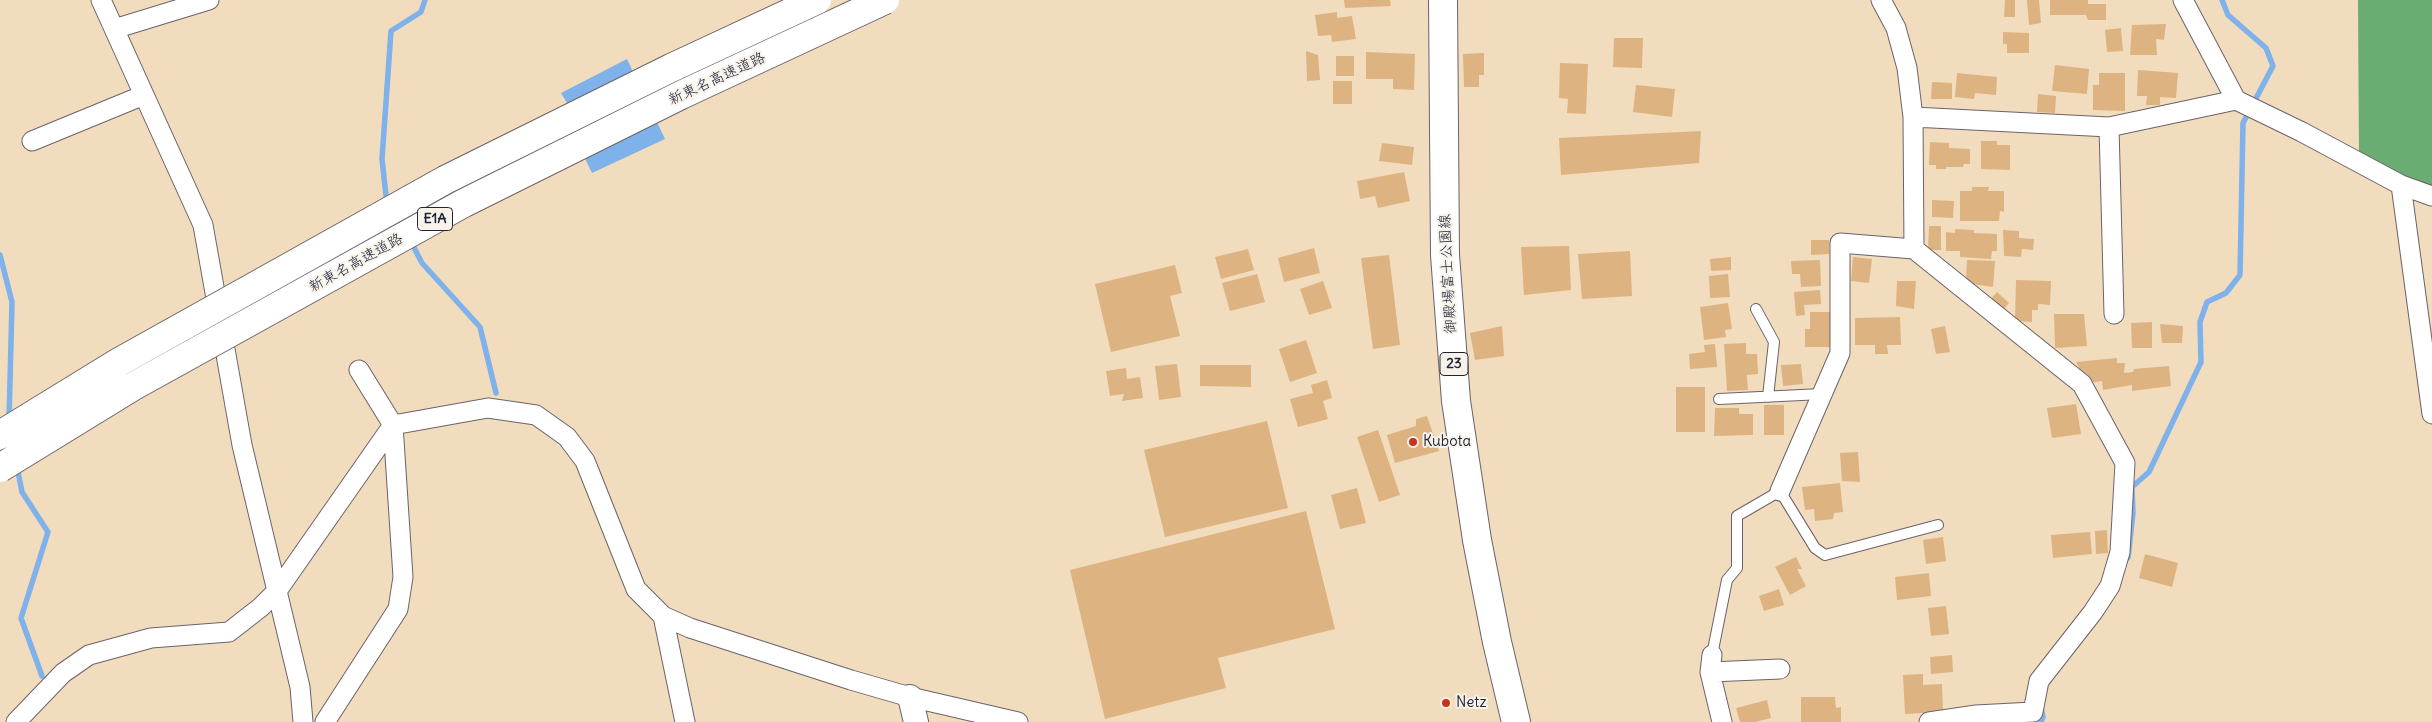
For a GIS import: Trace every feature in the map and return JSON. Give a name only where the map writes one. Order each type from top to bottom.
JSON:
[{"type":"main road","name":"新東名高速道路","points":[[0,435],[128,357],[445,180],[671,68],[817,0]]},
{"type":"main road","name":"新東名高速道路","points":[[0,468],[132,387],[464,203],[681,95],[885,0]]},
{"type":"main road","name":"御殿場富士公園線","points":[[1443,0],[1446,255],[1456,401],[1477,540],[1497,642],[1516,722]]},
{"type":"street","points":[[101,0],[203,225],[242,445],[300,687],[303,722]]},
{"type":"street","points":[[114,29],[208,0]]},
{"type":"street","points":[[1882,0],[1896,28],[1908,68],[1913,117],[1914,249]]},
{"type":"street","points":[[2183,0],[2237,100],[2401,185],[2432,196]]},
{"type":"street","points":[[32,140],[144,95]]},
{"type":"street","points":[[1913,117],[2109,127],[2237,100]]},
{"type":"street","points":[[2109,127],[2114,314]]},
{"type":"street","points":[[2401,185],[2432,414]]},
{"type":"street","points":[[1780,491],[1840,353],[1840,243],[1914,249],[2082,384],[2125,463],[2120,552],[2110,586],[2093,612],[2039,681],[2031,717],[1976,715],[1929,722]]},
{"type":"street","points":[[325,722],[398,609],[404,577],[393,425],[359,370]]},
{"type":"street","points":[[16,722],[63,673],[89,655],[151,638],[229,632],[261,607],[278,590],[393,425],[488,408],[536,415],[567,437],[585,461],[636,589],[663,616],[690,628],[779,658],[910,697],[1018,722]]},
{"type":"street","points":[[663,616],[685,722]]},
{"type":"street","points":[[1722,722],[1711,664],[1780,670]]},
{"type":"street","points":[[910,697],[916,722]]},
{"type":"lane","points":[[1756,309],[1774,342],[1768,397]]},
{"type":"lane","points":[[1719,399],[1822,394]]},
{"type":"lane","points":[[1711,664],[1727,580],[1737,568],[1737,516],[1780,491],[1815,548],[1825,555],[1938,525]]},
{"type":"green space","points":[[2358,0],[2432,0],[2432,194],[2359,157]]},
{"type":"water","points":[[627,59],[665,139],[592,173],[563,112],[570,108],[561,93]]},
{"type":"building","points":[[1344,0],[1390,0],[1391,6],[1345,8]]},
{"type":"building","points":[[2005,0],[2015,0],[2015,17],[2004,17]]},
{"type":"building","points":[[2027,0],[2039,0],[2041,23],[2029,25]]},
{"type":"building","points":[[2050,0],[2088,0],[2088,4],[2106,4],[2106,20],[2088,20],[2086,15],[2050,15]]},
{"type":"building","points":[[1337,12],[1337,18],[1352,16],[1356,39],[1332,42],[1331,35],[1318,36],[1315,15]]},
{"type":"building","points":[[2166,24],[2164,40],[2156,39],[2157,55],[2130,55],[2132,25]]},
{"type":"building","points":[[2121,28],[2123,51],[2107,52],[2105,30]]},
{"type":"building","points":[[2003,32],[2029,33],[2029,53],[2007,53],[2007,44],[2003,44]]},
{"type":"building","points":[[1614,38],[1643,38],[1642,68],[1613,67]]},
{"type":"building","points":[[1306,51],[1318,55],[1320,80],[1307,81]]},
{"type":"building","points":[[1366,52],[1415,54],[1414,90],[1393,89],[1393,79],[1366,79]]},
{"type":"building","points":[[1484,53],[1484,75],[1479,75],[1479,87],[1464,87],[1463,54]]},
{"type":"building","points":[[1336,56],[1354,56],[1354,76],[1336,76]]},
{"type":"building","points":[[1560,63],[1588,64],[1586,114],[1567,113],[1568,99],[1559,98]]},
{"type":"building","points":[[2055,65],[2089,69],[2087,94],[2052,91]]},
{"type":"building","points":[[2138,70],[2178,73],[2176,98],[2160,97],[2160,105],[2146,105],[2147,96],[2137,96]]},
{"type":"building","points":[[1957,73],[1997,77],[1996,95],[1975,93],[1974,99],[1955,97]]},
{"type":"building","points":[[2099,73],[2125,73],[2125,111],[2093,110],[2093,85],[2099,85]]},
{"type":"building","points":[[1333,81],[1352,81],[1352,104],[1333,104]]},
{"type":"building","points":[[1932,82],[1952,83],[1952,99],[1931,99]]},
{"type":"building","points":[[1636,85],[1675,89],[1672,117],[1633,112]]},
{"type":"building","points":[[2038,94],[2056,96],[2055,113],[2037,112]]},
{"type":"building","points":[[1701,131],[1699,163],[1561,175],[1559,138]]},
{"type":"building","points":[[1981,141],[1997,141],[1997,145],[2010,145],[2010,170],[1981,169]]},
{"type":"building","points":[[1930,142],[1949,143],[1949,148],[1970,149],[1970,164],[1964,164],[1963,167],[1936,169],[1936,165],[1929,165]]},
{"type":"building","points":[[1382,143],[1414,147],[1412,165],[1379,161]]},
{"type":"building","points":[[1404,172],[1410,201],[1378,208],[1375,196],[1360,199],[1357,181]]},
{"type":"building","points":[[1972,187],[1989,187],[1988,191],[2004,191],[2004,212],[2000,211],[1999,221],[1960,221],[1960,191],[1972,191]]},
{"type":"building","points":[[1932,200],[1954,201],[1953,218],[1932,217]]},
{"type":"building","points":[[1929,226],[1941,226],[1941,250],[1928,250]]},
{"type":"building","points":[[1955,229],[1974,230],[1974,233],[1997,234],[1997,251],[1992,251],[1991,259],[1960,257],[1960,251],[1946,251],[1946,232],[1955,233]]},
{"type":"building","points":[[2003,230],[2019,231],[2019,238],[2034,239],[2033,250],[2022,249],[2021,257],[2004,256]]},
{"type":"building","points":[[1811,240],[1829,240],[1829,254],[1811,255]]},
{"type":"building","points":[[1569,246],[1571,290],[1524,295],[1521,247]]},
{"type":"building","points":[[1314,248],[1320,273],[1284,282],[1278,258]]},
{"type":"building","points":[[1248,249],[1254,270],[1221,279],[1215,257]]},
{"type":"building","points":[[1630,251],[1632,296],[1582,299],[1578,254]]},
{"type":"building","points":[[1389,255],[1400,345],[1373,349],[1361,258]]},
{"type":"building","points":[[1731,257],[1731,270],[1711,271],[1710,259]]},
{"type":"building","points":[[1853,257],[1872,259],[1869,283],[1851,281]]},
{"type":"building","points":[[1820,260],[1821,286],[1801,287],[1800,274],[1792,274],[1791,261]]},
{"type":"building","points":[[1967,260],[1995,261],[1993,287],[1972,284],[1966,278]]},
{"type":"building","points":[[1175,265],[1182,293],[1170,296],[1180,336],[1111,352],[1095,284]]},
{"type":"building","points":[[1257,274],[1265,302],[1230,311],[1222,283]]},
{"type":"building","points":[[1728,274],[1730,297],[1710,298],[1709,276]]},
{"type":"building","points":[[2016,280],[2051,281],[2050,305],[2038,304],[2038,310],[2032,310],[2032,322],[2015,321]]},
{"type":"building","points":[[1323,281],[1332,308],[1309,315],[1300,289]]},
{"type":"building","points":[[1897,281],[1916,281],[1914,309],[1896,306]]},
{"type":"building","points":[[1820,290],[1821,304],[1804,305],[1805,315],[1796,316],[1794,292]]},
{"type":"building","points":[[1997,292],[2009,303],[2002,311],[1990,300]]},
{"type":"building","points":[[1728,303],[1732,329],[1725,330],[1726,337],[1704,340],[1700,307]]},
{"type":"building","points":[[1810,312],[1830,312],[1830,347],[1805,347],[1805,329],[1810,329]]},
{"type":"building","points":[[2054,314],[2084,314],[2087,346],[2055,348]]},
{"type":"building","points":[[1900,317],[1901,345],[1887,345],[1888,354],[1875,354],[1875,345],[1855,345],[1855,318]]},
{"type":"building","points":[[2152,322],[2152,348],[2132,348],[2131,323]]},
{"type":"building","points":[[2160,324],[2183,326],[2182,343],[2162,343]]},
{"type":"building","points":[[1502,326],[1504,356],[1475,360],[1470,333]]},
{"type":"building","points":[[1945,326],[1950,352],[1936,354],[1931,329]]},
{"type":"building","points":[[1306,340],[1317,373],[1290,382],[1279,349]]},
{"type":"building","points":[[1746,343],[1746,354],[1757,354],[1758,374],[1747,375],[1748,390],[1727,391],[1724,344]]},
{"type":"building","points":[[1715,344],[1717,367],[1690,369],[1689,354],[1705,352],[1704,345]]},
{"type":"building","points":[[2117,358],[2117,363],[2125,363],[2124,373],[2133,372],[2134,369],[2169,366],[2171,386],[2132,391],[2132,385],[2103,390],[2102,381],[2089,383],[2088,374],[2083,375],[2076,362]]},
{"type":"building","points":[[1177,364],[1181,397],[1159,400],[1155,366]]},
{"type":"building","points":[[1801,364],[1803,384],[1783,386],[1781,365]]},
{"type":"building","points":[[1200,365],[1251,365],[1251,387],[1200,386]]},
{"type":"building","points":[[1126,368],[1127,379],[1140,377],[1143,398],[1122,401],[1124,394],[1110,396],[1106,371]]},
{"type":"building","points":[[1327,380],[1332,398],[1323,401],[1328,419],[1298,427],[1290,399],[1313,393],[1311,385]]},
{"type":"building","points":[[1676,387],[1705,387],[1705,432],[1676,432]]},
{"type":"building","points":[[2076,404],[2081,434],[2052,438],[2047,408]]},
{"type":"building","points":[[1764,405],[1784,405],[1784,435],[1764,435]]},
{"type":"building","points":[[1715,408],[1739,408],[1739,414],[1753,414],[1753,435],[1714,436]]},
{"type":"building","points":[[1427,416],[1439,451],[1395,463],[1387,435],[1416,426],[1416,419]]},
{"type":"building","points":[[1267,421],[1288,508],[1165,537],[1144,450]]},
{"type":"building","points":[[1378,430],[1400,495],[1379,502],[1357,437]]},
{"type":"building","points":[[1858,452],[1860,482],[1842,481],[1840,453]]},
{"type":"building","points":[[1840,483],[1843,512],[1834,513],[1833,519],[1815,521],[1814,509],[1805,510],[1802,487]]},
{"type":"building","points":[[1357,488],[1366,523],[1340,529],[1331,495]]},
{"type":"building","points":[[1306,511],[1335,629],[1218,658],[1226,688],[1105,719],[1070,570]]},
{"type":"building","points":[[2107,530],[2108,553],[2096,554],[2095,531]]},
{"type":"building","points":[[2090,532],[2092,554],[2053,558],[2051,535]]},
{"type":"building","points":[[1943,537],[1946,561],[1926,564],[1923,540]]},
{"type":"building","points":[[2145,554],[2178,563],[2172,587],[2139,578]]},
{"type":"building","points":[[1796,557],[1802,569],[1797,569],[1806,586],[1790,595],[1775,567]]},
{"type":"building","points":[[1929,573],[1931,596],[1897,600],[1895,577]]},
{"type":"building","points":[[1779,589],[1784,605],[1764,611],[1759,596]]},
{"type":"building","points":[[1946,606],[1949,634],[1931,636],[1928,608]]},
{"type":"building","points":[[1952,655],[1953,672],[1931,674],[1930,657]]},
{"type":"building","points":[[1923,674],[1923,685],[1942,684],[1943,712],[1905,714],[1903,675]]},
{"type":"building","points":[[1801,697],[1835,697],[1836,708],[1841,707],[1841,722],[1801,722]]},
{"type":"building","points":[[1767,700],[1771,718],[1755,722],[1740,722],[1736,708]]},
{"type":"waterway","points":[[390,204],[386,196],[382,159],[391,31],[421,12],[425,0]]},
{"type":"waterway","points":[[2128,558],[2133,513],[2132,487],[2149,472],[2201,362],[2200,322],[2207,302],[2226,293],[2240,275],[2243,123],[2273,66],[2266,48],[2228,15],[2222,0]]},
{"type":"waterway","points":[[410,240],[422,263],[480,327],[496,393]]},
{"type":"waterway","points":[[0,255],[12,302],[9,421]]},
{"type":"waterway","points":[[17,467],[22,492],[48,532],[21,618],[42,676]]},
{"type":"waterway","points":[[2041,707],[2043,717],[2041,722]]},
{"type":"place","name":"Kubota","points":[[1413,442]]},
{"type":"place","name":"Netz","points":[[1446,703]]}]
